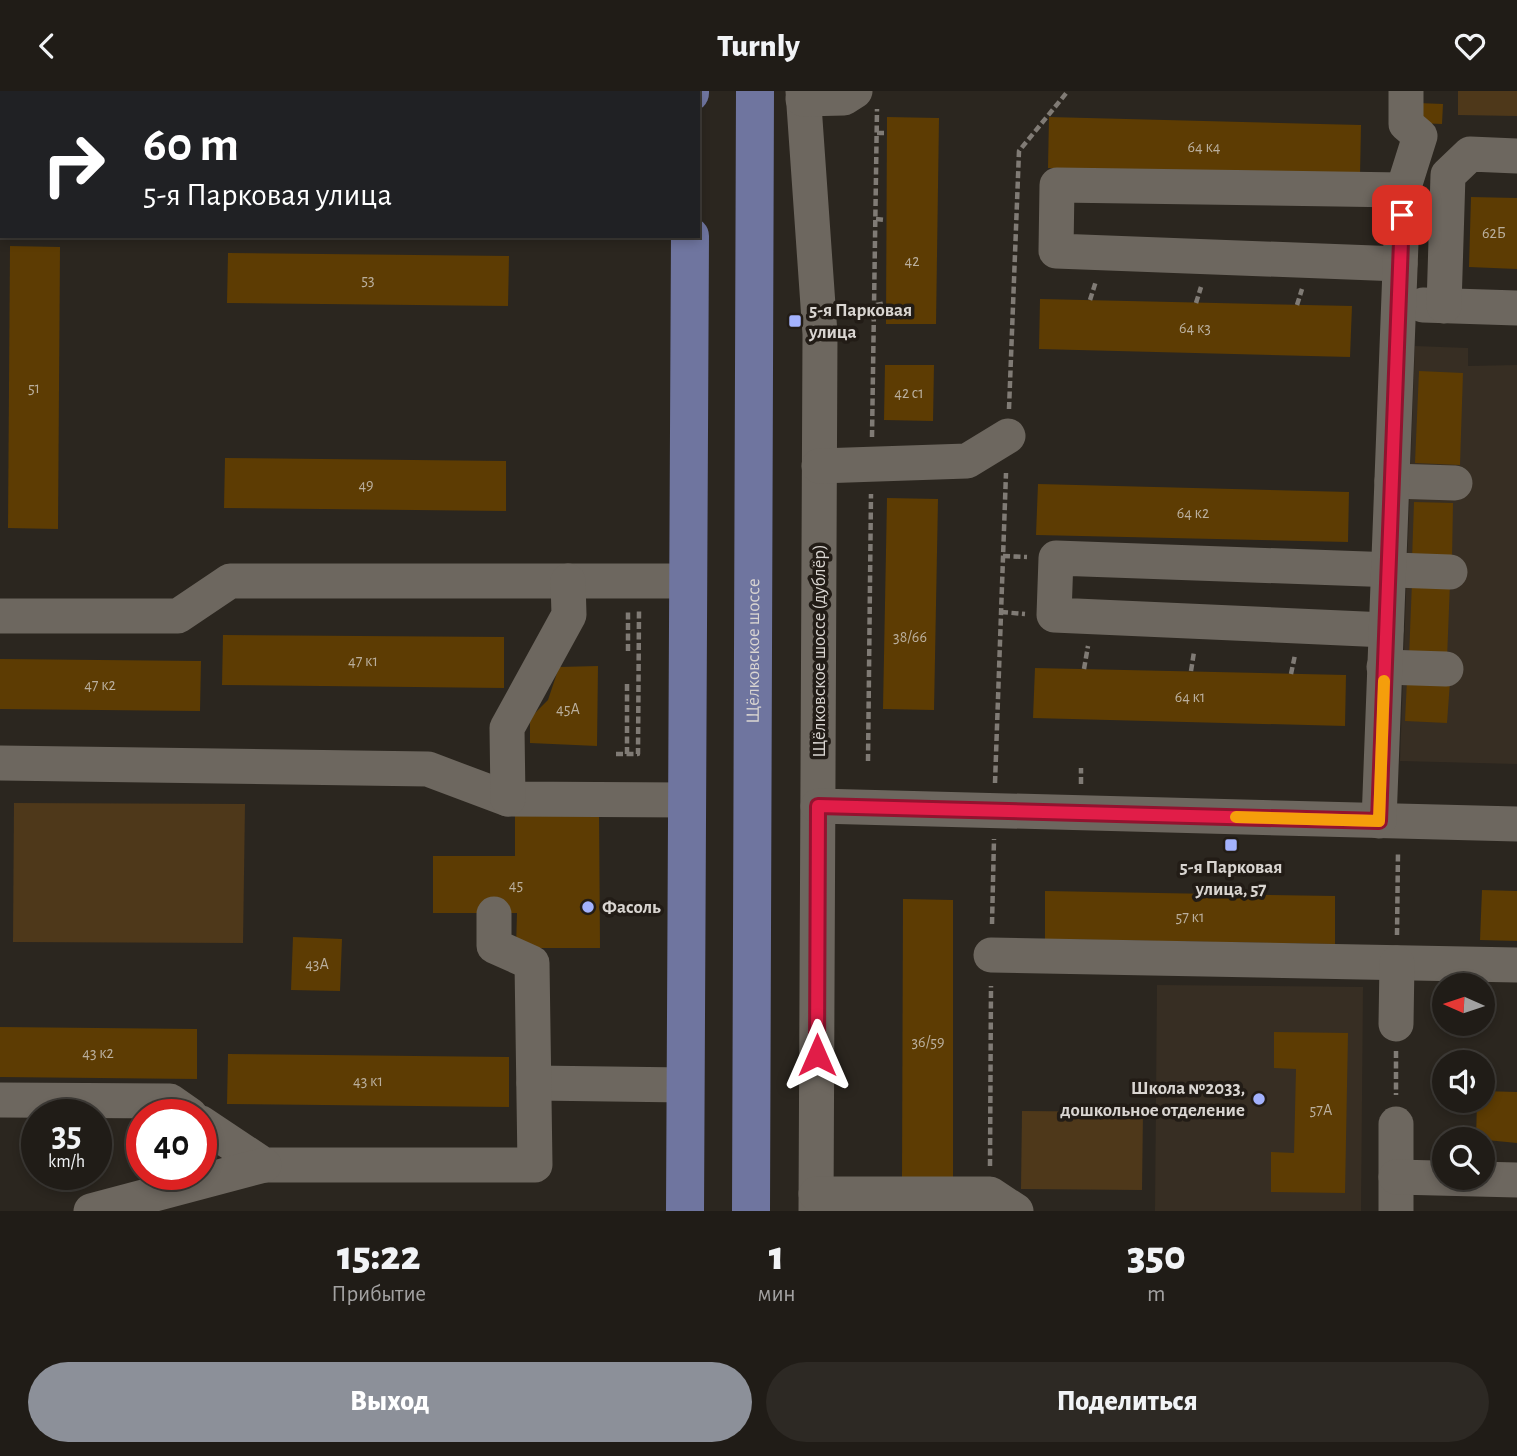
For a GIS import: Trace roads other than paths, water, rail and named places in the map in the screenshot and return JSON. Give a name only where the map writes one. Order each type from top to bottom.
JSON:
[{"type":"main road","name":"Щёлковское шоссе","points":[[751,1211],[755,91]]},
{"type":"main road","points":[[685,1211],[690,238]]},
{"type":"street","points":[[1379,821],[1403,190],[1420,136],[1406,124],[1406,91]]},
{"type":"street","points":[[803,95],[844,98],[866,96]]},
{"type":"street","name":"Щёлковское шоссе (дублёр)","points":[[803,95],[820,334],[816,1203]]},
{"type":"street","points":[[1444,306],[1448,175],[1470,154],[1517,156]]},
{"type":"street","points":[[1400,264],[1056,251],[1057,185],[1403,190]]},
{"type":"street","points":[[1397,305],[1517,308]]},
{"type":"street","points":[[819,466],[871,467],[967,461],[1007,436]]},
{"type":"street","points":[[1392,481],[1455,483]]},
{"type":"street","points":[[1386,630],[1054,615],[1056,558],[1450,572]]},
{"type":"street","points":[[508,799],[507,728],[569,615],[568,581]]},
{"type":"street","points":[[0,616],[178,616],[230,582],[689,582]]},
{"type":"street","points":[[1384,667],[1446,669]]},
{"type":"street","points":[[0,764],[428,769],[508,799],[688,800]]},
{"type":"street","points":[[818,806],[1517,824]]},
{"type":"street","points":[[91,1211],[264,1165],[535,1165],[532,963],[494,946],[494,914]]},
{"type":"street","points":[[991,955],[1517,965]]},
{"type":"street","points":[[1396,963],[1396,1024]]},
{"type":"street","points":[[534,1083],[686,1085]]},
{"type":"street","points":[[0,1100],[126,1101]]},
{"type":"street","points":[[1396,1124],[1396,1194],[1517,1180]]},
{"type":"street","points":[[217,1134],[264,1165]]},
{"type":"street","points":[[816,1203],[1003,1203]]},
{"type":"place","name":"5-я Парковая улица","points":[[795,321]]},
{"type":"place","name":"5-я Парковая улица, 57","points":[[1231,845]]},
{"type":"place","name":"Фасоль","points":[[588,907]]},
{"type":"place","name":"Школа №2033, дошкольное отделение","points":[[1259,1099]]}]
